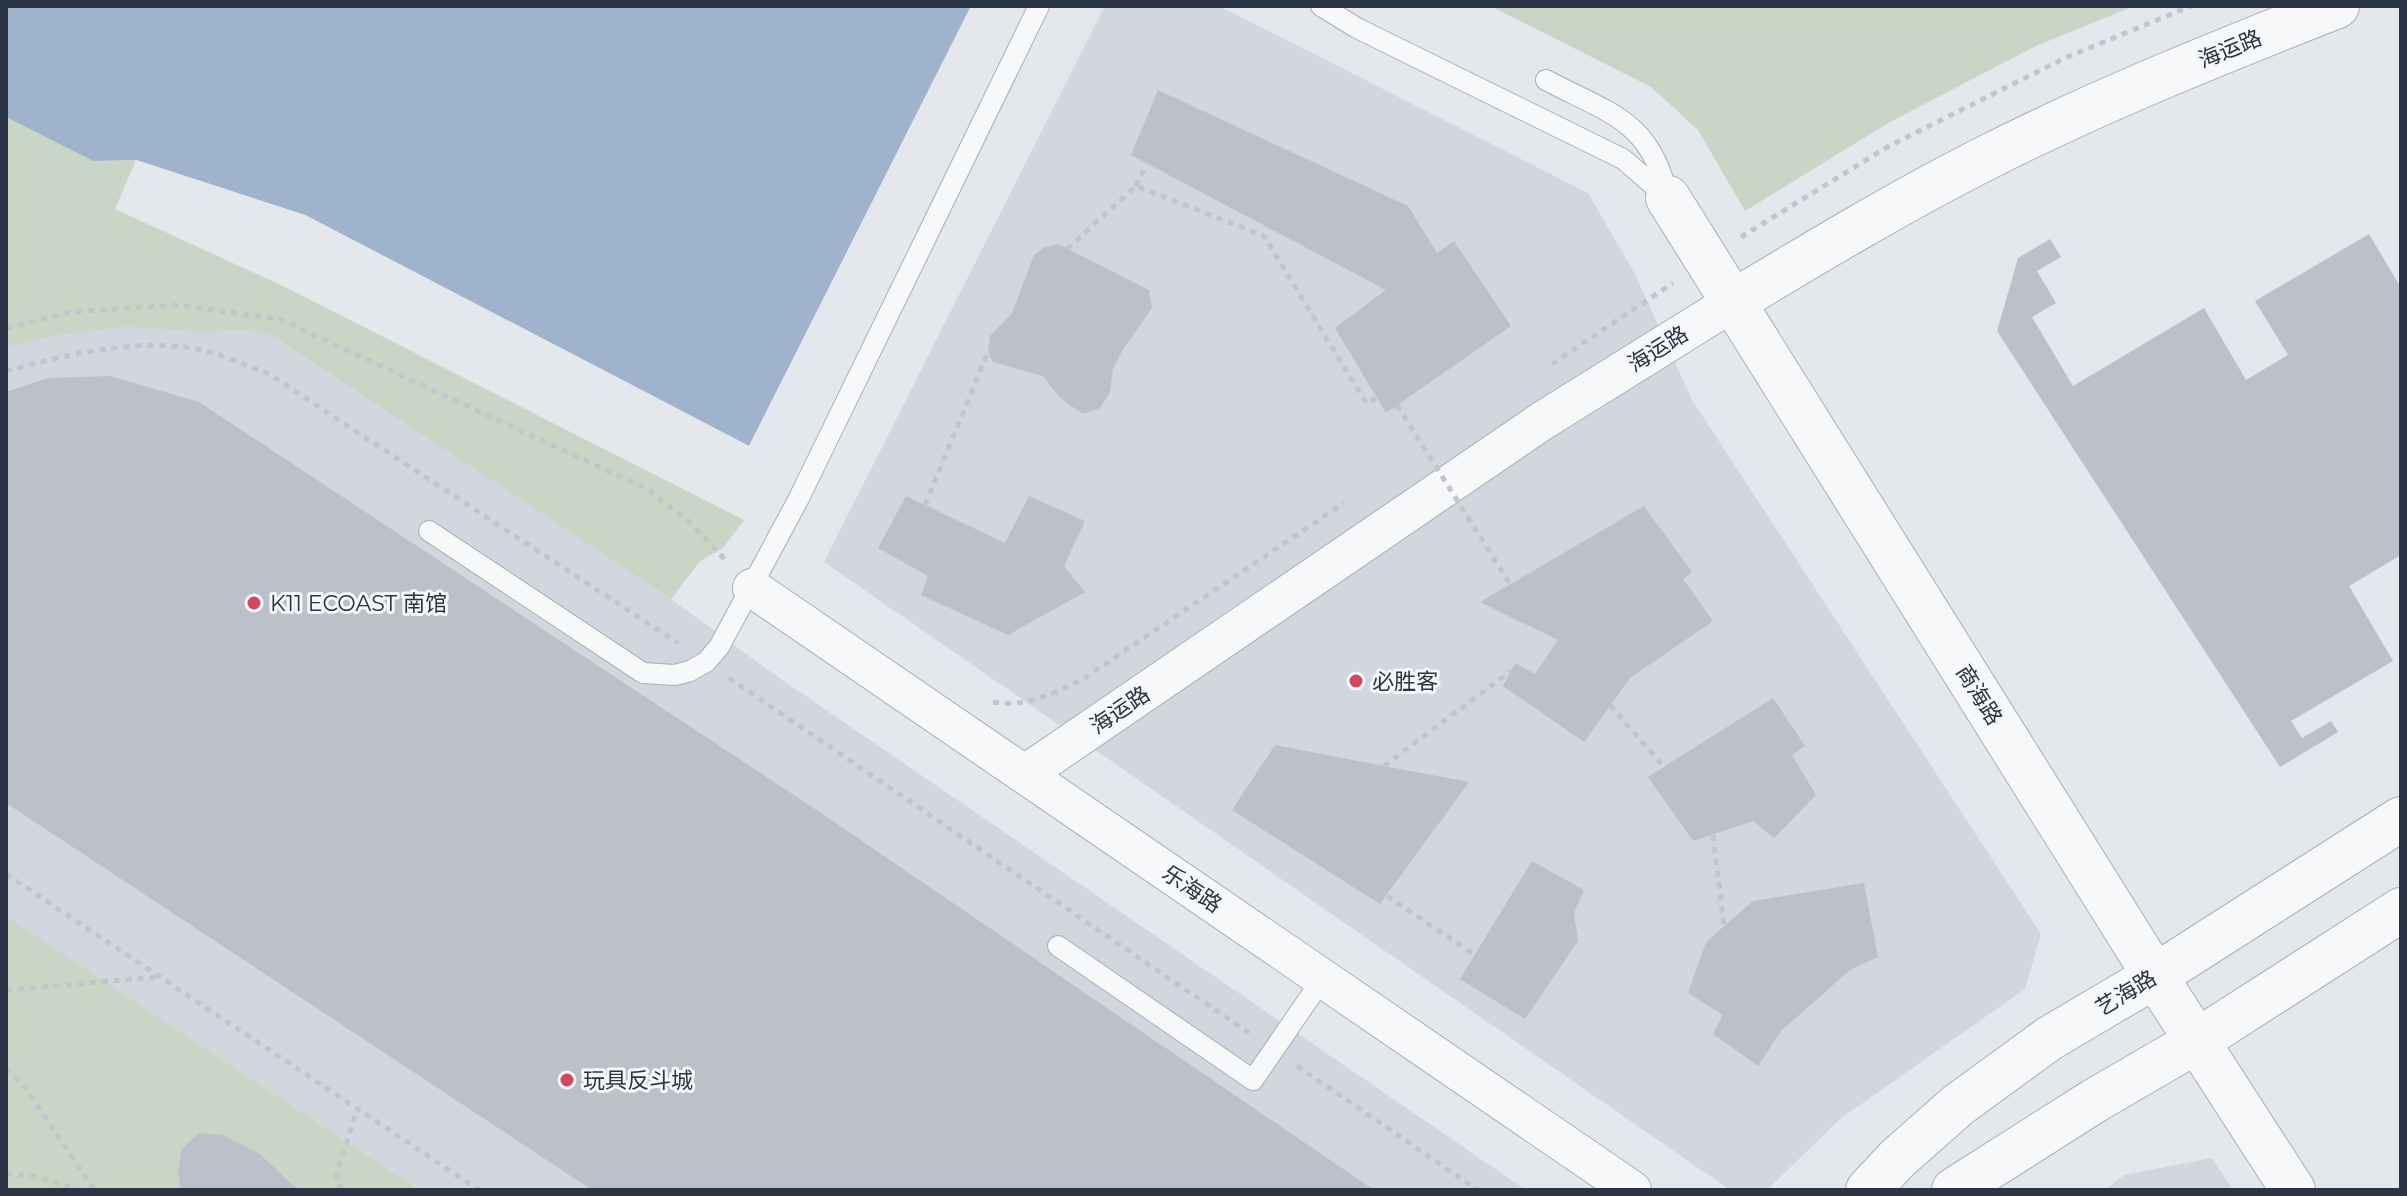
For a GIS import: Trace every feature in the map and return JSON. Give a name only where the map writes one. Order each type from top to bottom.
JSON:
[{"type":"street","name":"海运路","points":[[1025,774],[1542,421],[1860,225],[1986,157],[2143,83],[2337,6]]},
{"type":"street","name":"商海路","points":[[1668,198],[2155,976],[2293,1190]]},
{"type":"street","name":"乐海路","points":[[752,588],[1632,1190]]},
{"type":"street","name":"艺海路","points":[[1868,1190],[1897,1159],[1958,1105],[2050,1038],[2155,976],[2401,819]]},
{"type":"street","points":[[1954,1190],[2094,1101],[2197,1041],[2401,910]]},
{"type":"lane","points":[[429,531],[643,673],[675,675],[712,666],[719,647],[798,500],[1039,6]]},
{"type":"lane","points":[[1321,6],[1357,28],[1623,159],[1668,198]]},
{"type":"lane","points":[[1546,80],[1622,120],[1638,133],[1654,152],[1668,198]]},
{"type":"lane","points":[[1058,946],[1253,1080],[1267,1046],[1323,978]]},
{"type":"path","points":[[1551,364],[1707,260],[1889,146],[2065,58],[2191,6]]},
{"type":"path","points":[[1067,249],[1136,186],[1147,164]]},
{"type":"path","points":[[1136,186],[1264,236],[1366,403],[1376,398]]},
{"type":"path","points":[[6,328],[71,312],[177,305],[279,319],[647,489],[692,524],[752,588]]},
{"type":"path","points":[[6,371],[51,359],[126,346],[197,349],[267,373],[712,666],[1478,1190]]},
{"type":"path","points":[[925,505],[988,352]]},
{"type":"path","points":[[1397,405],[1510,584]]},
{"type":"path","points":[[1421,452],[1434,443]]},
{"type":"path","points":[[988,701],[1011,705],[1044,697],[1083,679],[1356,496]]},
{"type":"path","points":[[1384,766],[1511,671]]},
{"type":"path","points":[[1610,705],[1664,767]]},
{"type":"path","points":[[1713,835],[1724,926]]},
{"type":"path","points":[[6,874],[479,1190]]},
{"type":"path","points":[[1387,896],[1475,955]]},
{"type":"path","points":[[6,990],[160,977]]},
{"type":"path","points":[[6,1068],[25,1087],[94,1190]]},
{"type":"path","points":[[341,1190],[336,1176],[357,1109]]},
{"type":"path","points":[[6,1173],[37,1177],[81,1190]]},
{"type":"shaded area","points":[[1105,6],[1219,6],[1588,193],[1635,274],[1692,400],[2041,934],[2025,989],[1840,1119],[1767,1190],[1730,1190],[824,562]]},
{"type":"shaded area","name":"K11 ECOAST 南馆","points":[[126,327],[200,332],[257,331],[279,340],[671,599],[778,677],[1526,1190],[419,1190],[6,916],[6,347],[47,337]]},
{"type":"shaded area","points":[[2212,1158],[2233,1190],[2105,1190],[2124,1175]]},
{"type":"green space","points":[[1490,6],[2134,6],[2036,46],[1890,122],[1745,211],[1698,130],[1651,87]]},
{"type":"green space","points":[[6,117],[93,161],[136,160],[115,209],[285,287],[744,520],[723,548],[700,561],[671,599],[279,340],[257,331],[200,332],[126,327],[47,337],[6,347]]},
{"type":"green space","points":[[6,916],[419,1190],[6,1190]]},
{"type":"water","points":[[6,6],[971,6],[749,446],[305,215],[136,160],[93,161],[6,117]]},
{"type":"pier","points":[[971,6],[974,8],[750,450],[303,219],[134,164],[136,160],[305,215],[749,446]]},
{"type":"building","points":[[1158,90],[1408,206],[1437,253],[1454,241],[1511,326],[1386,413],[1335,328],[1386,290],[1131,155]]},
{"type":"building","points":[[2369,234],[2401,288],[2401,555],[2349,586],[2393,661],[2291,721],[2302,738],[2331,721],[2338,732],[2280,767],[1997,331],[2018,258],[2050,239],[2061,257],[2037,271],[2056,303],[2032,317],[2073,386],[2204,308],[2246,380],[2288,355],[2255,301]]},
{"type":"building","points":[[1058,244],[1149,290],[1152,308],[1122,351],[1113,369],[1110,392],[1100,408],[1083,414],[1060,398],[1043,376],[993,362],[988,352],[990,336],[1012,313],[1034,255],[1045,247]]},
{"type":"building","name":"K11 ECOAST 南馆","points":[[110,376],[199,402],[818,811],[1374,1190],[592,1190],[6,803],[6,392],[48,378]]},
{"type":"building","points":[[906,496],[1005,543],[1029,496],[1085,521],[1064,566],[1085,592],[1008,635],[921,595],[928,576],[878,548]]},
{"type":"building","points":[[1644,506],[1692,572],[1683,579],[1713,621],[1630,678],[1584,742],[1503,686],[1515,663],[1535,674],[1558,640],[1480,602]]},
{"type":"building","points":[[1773,698],[1805,746],[1792,755],[1816,795],[1774,838],[1753,821],[1693,841],[1648,777]]},
{"type":"building","points":[[1275,745],[1469,782],[1380,904],[1232,810]]},
{"type":"building","points":[[1532,861],[1584,890],[1574,913],[1578,941],[1525,1019],[1460,979]]},
{"type":"building","points":[[1864,883],[1878,957],[1850,970],[1781,1031],[1758,1066],[1713,1034],[1723,1015],[1688,993],[1706,942],[1753,901]]},
{"type":"building","points":[[199,1133],[222,1135],[260,1154],[298,1190],[181,1190],[178,1172],[182,1149]]},
{"type":"place","name":"K11 ECOAST 南馆","points":[[254,603]]},
{"type":"place","name":"必胜客","points":[[1356,681]]},
{"type":"place","name":"玩具反斗城","points":[[567,1080]]}]
